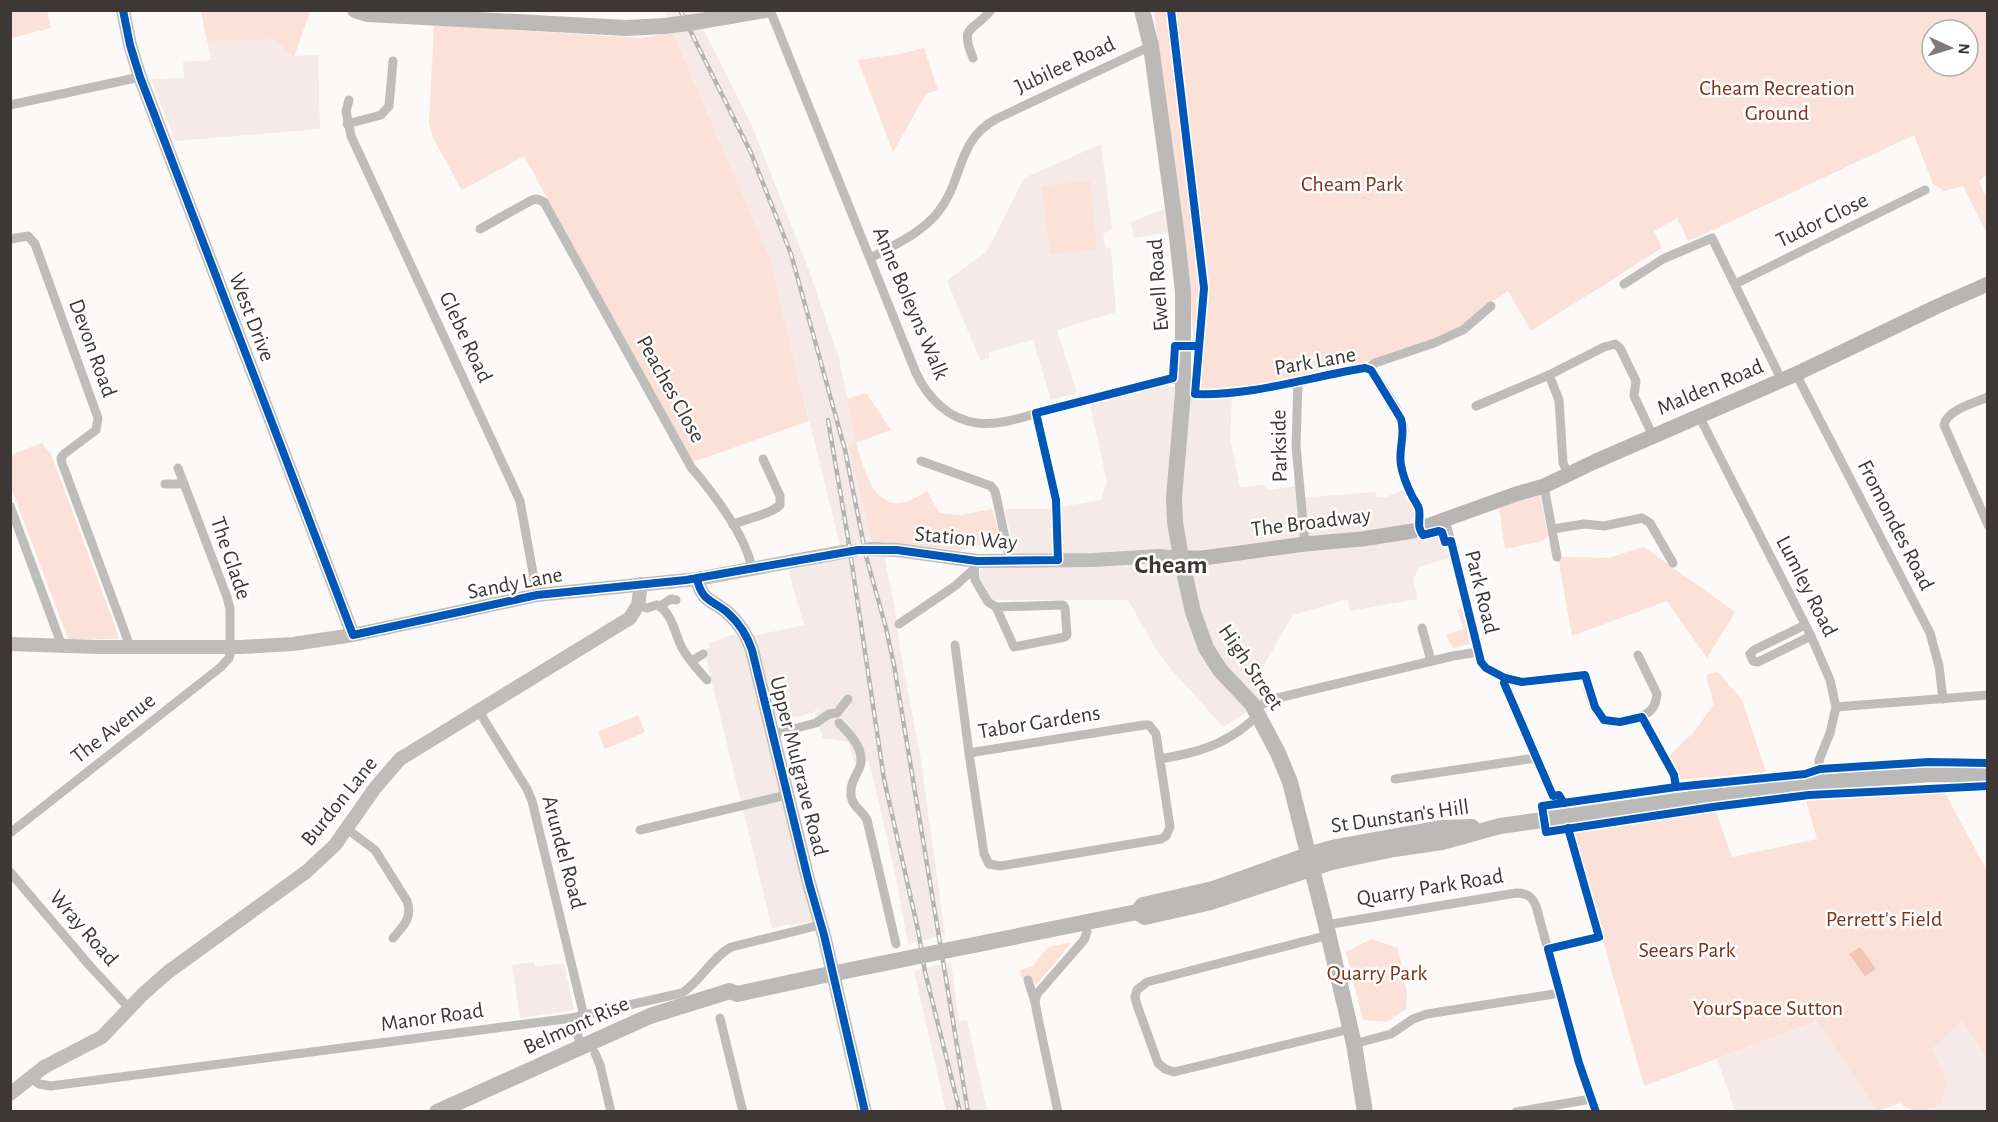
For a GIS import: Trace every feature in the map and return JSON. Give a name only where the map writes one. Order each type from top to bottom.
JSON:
[{"type":"highway","points":[[355,10],[379,15],[626,28],[665,26],[765,10]]},
{"type":"highway","name":"Ewell Road","points":[[1142,10],[1151,46],[1180,266],[1184,327],[1184,379],[1174,498],[1180,558]]},
{"type":"highway","name":"High Street","points":[[1180,558],[1193,612],[1206,648],[1220,669],[1257,712],[1290,782],[1310,862],[1324,932],[1352,1037],[1365,1112]]},
{"type":"highway","name":"St Dunstan's Hill","points":[[1137,912],[1145,917],[1211,902],[1310,862],[1332,862],[1443,842],[1500,826],[1821,783],[1932,774],[1988,776]]},
{"type":"highway","name":"Belmont Rise","points":[[460,1112],[589,1051],[650,1016],[730,991],[737,994],[1137,912]]},
{"type":"highway","name":"Belmont Rise","points":[[437,1112],[589,1051]]},
{"type":"main road","name":"Malden Road","points":[[1445,519],[1544,486],[1789,377],[1988,284]]},
{"type":"main road","name":"The Broadway","points":[[1180,558],[1203,558],[1397,534],[1413,531],[1445,519]]},
{"type":"street","name":"West Drive","points":[[123,10],[130,45],[140,77],[353,635]]},
{"type":"street","name":"Anne Boleyns Walk","points":[[770,10],[916,373],[936,403],[956,416],[995,423],[1112,390],[1164,380],[1184,379]]},
{"type":"street","points":[[974,58],[966,41],[968,31],[991,10]]},
{"type":"street","name":"Jubilee Road","points":[[870,258],[912,234],[934,216],[945,202],[964,154],[974,135],[981,128],[996,118],[1151,46]]},
{"type":"street","points":[[347,124],[381,115],[389,106],[393,83],[393,61]]},
{"type":"street","points":[[10,105],[140,77]]},
{"type":"street","name":"Glebe Road","points":[[349,100],[346,111],[351,136],[520,501],[537,595]]},
{"type":"street","name":"Tudor Close","points":[[1735,284],[1926,190]]},
{"type":"street","name":"Peaches Close","points":[[480,229],[537,199],[544,202],[554,228],[692,467],[717,497],[733,525],[748,554],[752,569]]},
{"type":"street","name":"Devon Road","points":[[10,240],[28,236],[35,244],[98,418],[96,430],[64,454],[62,463],[128,641],[128,647]]},
{"type":"street","points":[[1624,284],[1663,259],[1712,238],[1735,284],[1789,377]]},
{"type":"street","points":[[1368,368],[1463,330],[1491,306]]},
{"type":"street","points":[[1476,406],[1549,375],[1612,344],[1617,345],[1634,376],[1636,381],[1634,393],[1653,436]]},
{"type":"street","name":"Park Lane","points":[[1226,394],[1298,383],[1333,373],[1368,368],[1401,419],[1404,433],[1401,467],[1403,477],[1417,505]]},
{"type":"street","points":[[1549,375],[1558,400],[1563,464],[1568,474]]},
{"type":"street","name":"Fromondes Road","points":[[1789,377],[1930,633],[1939,666],[1943,699]]},
{"type":"street","name":"Parkside","points":[[1298,383],[1296,446],[1305,544]]},
{"type":"street","points":[[1988,397],[1955,412],[1947,418],[1944,426],[1988,525]]},
{"type":"street","points":[[1036,413],[1056,500],[1058,560]]},
{"type":"street","name":"Lumley Road","points":[[1699,416],[1811,636],[1830,680],[1836,707],[1832,726],[1819,760],[1821,783]]},
{"type":"street","points":[[733,525],[776,510],[780,505],[780,496],[763,459]]},
{"type":"street","points":[[921,461],[991,486],[996,497],[1010,561]]},
{"type":"street","name":"The Glade","points":[[178,468],[227,597],[230,609],[231,647]]},
{"type":"street","points":[[165,484],[184,484]]},
{"type":"street","points":[[1544,486],[1557,557]]},
{"type":"street","points":[[10,506],[62,646]]},
{"type":"street","points":[[1553,529],[1578,524],[1604,526],[1642,518],[1650,523],[1673,563]]},
{"type":"street","name":"Park Road","points":[[1160,759],[1213,746],[1239,731],[1273,699],[1478,652],[1445,519]]},
{"type":"street","points":[[1655,551],[1664,546]]},
{"type":"street","name":"Station Way","points":[[871,549],[897,550],[975,565],[1010,561],[1159,556],[1180,558]]},
{"type":"street","points":[[692,579],[843,552]]},
{"type":"street","points":[[975,565],[975,580],[988,602],[996,607],[1014,646],[1067,635],[1063,605],[996,607]]},
{"type":"street","points":[[899,624],[955,586],[975,565]]},
{"type":"street","name":"Sandy Lane","points":[[10,644],[128,647],[293,645],[353,635],[537,595],[692,579]]},
{"type":"street","name":"Upper Mulgrave Road","points":[[692,579],[702,595],[729,613],[746,634],[754,655],[865,1112]]},
{"type":"street","points":[[641,584],[638,605],[647,608],[660,606],[671,599],[676,600]]},
{"type":"street","name":"Burdon Lane","points":[[10,1094],[50,1063],[102,1037],[168,972],[306,872],[327,854],[383,776],[400,759],[621,624],[634,614],[638,605]]},
{"type":"street","points":[[660,606],[676,631],[681,645],[707,680]]},
{"type":"street","points":[[1805,626],[1754,650],[1750,658],[1758,662],[1811,636]]},
{"type":"street","points":[[1422,628],[1431,662]]},
{"type":"street","points":[[954,645],[969,753]]},
{"type":"street","name":"The Avenue","points":[[10,834],[221,668],[229,658],[231,647]]},
{"type":"street","points":[[1478,652],[1483,665],[1505,678],[1522,682],[1585,675],[1595,707],[1604,720],[1615,723],[1642,717],[1654,707],[1657,694],[1638,655]]},
{"type":"street","points":[[692,661],[703,654]]},
{"type":"street","points":[[1505,678],[1504,683],[1553,796]]},
{"type":"street","points":[[1836,707],[1988,695]]},
{"type":"street","points":[[840,722],[848,699]]},
{"type":"street","name":"Arundel Road","points":[[478,710],[527,789],[532,801],[584,1016]]},
{"type":"street","points":[[773,734],[816,723],[829,714],[840,722],[857,745],[861,764],[851,784],[852,803],[867,820],[896,944]]},
{"type":"street","points":[[1642,717],[1674,775]]},
{"type":"street","name":"Tabor Gardens","points":[[1149,725],[1156,734],[1170,827],[1166,836],[1161,839],[1000,866],[989,864],[986,860],[969,753],[1149,725]]},
{"type":"street","points":[[1395,779],[1535,758]]},
{"type":"street","points":[[640,830],[787,795]]},
{"type":"street","points":[[347,829],[375,850],[407,902],[408,920],[393,938]]},
{"type":"street","name":"Wray Road","points":[[10,872],[130,1009]]},
{"type":"street","name":"Quarry Park Road","points":[[1324,932],[1516,893],[1527,894],[1536,906],[1579,1063],[1596,1112]]},
{"type":"street","points":[[1036,1004],[1036,997],[1040,991],[1084,940],[1087,932],[1085,923]]},
{"type":"street","name":"Manor Road","points":[[30,1077],[39,1084],[51,1086],[584,1016],[682,993],[695,984],[722,953],[731,947],[820,925]]},
{"type":"street","points":[[1324,932],[1144,983],[1137,990],[1135,997],[1158,1063],[1174,1072],[1352,1037],[1391,1034],[1413,1019],[1427,1014],[1560,993]]},
{"type":"street","points":[[1028,980],[1036,1004],[1058,1112]]},
{"type":"street","points":[[572,1018],[589,1051],[600,1065],[611,1112]]},
{"type":"street","points":[[720,1018],[743,1112]]},
{"type":"street","points":[[1516,1112],[1591,1100]]},
{"type":"shaded area","points":[[201,11],[310,11],[294,56],[318,55],[320,129],[175,141],[151,79],[184,78],[183,62],[211,60]]},
{"type":"shaded area","points":[[665,11],[724,11],[702,27],[752,126],[810,273],[839,359],[861,466],[881,540],[895,609],[900,649],[921,760],[945,935],[908,944],[895,873],[869,760],[854,763],[849,742],[823,738],[815,714],[820,708],[812,713],[765,724],[815,921],[772,928],[704,650],[710,647],[709,643],[735,634],[739,639],[804,625],[788,570],[843,558],[769,256]]},
{"type":"shaded area","points":[[1101,144],[1112,229],[1103,234],[1106,248],[1111,248],[1116,312],[1057,330],[1077,393],[1051,400],[1033,340],[989,352],[989,359],[980,360],[947,281],[987,251],[1024,178]]},
{"type":"shaded area","points":[[1167,208],[1171,232],[1134,238],[1131,222]]},
{"type":"shaded area","points":[[1167,385],[1197,396],[1232,397],[1230,437],[1240,487],[1262,485],[1269,490],[1296,486],[1297,498],[1376,492],[1377,497],[1386,497],[1410,487],[1426,519],[1444,531],[1451,557],[1420,567],[1413,579],[1418,599],[1350,611],[1348,599],[1293,615],[1258,675],[1267,699],[1223,727],[1156,649],[1128,600],[989,600],[979,575],[985,559],[1014,551],[1005,509],[1049,509],[1101,500],[1107,482],[1090,405]]},
{"type":"shaded area","points":[[1860,947],[1876,969],[1865,976],[1849,954]]},
{"type":"shaded area","points":[[534,962],[535,967],[564,963],[574,1010],[520,1018],[512,965]]},
{"type":"shaded area","points":[[951,962],[959,1021],[967,1020],[987,1111],[946,1111],[914,971]]},
{"type":"shaded area","points":[[1818,1021],[1877,1111],[1735,1111],[1717,1059]]},
{"type":"shaded area","points":[[1962,1021],[1987,1058],[1987,1111],[1923,1112],[1940,1105],[1946,1083],[1932,1049]]},
{"type":"green space","points":[[201,10],[310,11],[294,57],[274,39],[207,41]]},
{"type":"green space","points":[[10,11],[47,11],[51,28],[11,38]]},
{"type":"green space","name":"Cheam Park","points":[[1154,11],[1987,11],[1987,174],[1979,181],[1987,199],[1987,234],[1963,186],[1944,191],[1933,184],[1914,135],[1696,238],[1688,240],[1677,218],[1654,231],[1662,248],[1531,331],[1508,291],[1469,322],[1439,339],[1359,364],[1326,366],[1316,373],[1272,384],[1197,390],[1191,303]]},
{"type":"green space","points":[[434,25],[641,38],[673,33],[769,256],[809,421],[693,462],[524,156],[461,189],[432,136],[429,123]]},
{"type":"green space","points":[[924,48],[938,90],[926,94],[893,152],[858,60]]},
{"type":"green space","points":[[1090,181],[1097,249],[1050,254],[1042,186]]},
{"type":"green space","points":[[866,393],[891,430],[856,443],[865,472],[878,494],[887,501],[897,503],[911,500],[927,491],[939,513],[961,515],[992,509],[1002,544],[991,549],[981,545],[961,550],[883,542],[873,544],[848,445],[856,442],[847,399]]},
{"type":"green space","points":[[42,443],[48,452],[50,451],[118,639],[68,639],[11,487],[11,455]]},
{"type":"green space","points":[[1540,495],[1548,535],[1543,541],[1505,549],[1499,507]]},
{"type":"green space","points":[[1644,547],[1735,612],[1707,658],[1667,601],[1572,636],[1558,557],[1608,558]]},
{"type":"green space","points":[[1462,608],[1470,644],[1453,648],[1446,635],[1464,629],[1457,610]]},
{"type":"green space","points":[[1718,672],[1742,700],[1766,772],[1678,780],[1668,757],[1694,732],[1714,704],[1706,675]]},
{"type":"green space","points":[[638,715],[645,732],[605,749],[598,732]]},
{"type":"green space","points":[[1945,793],[1987,871],[1987,1058],[1962,1021],[1932,1049],[1947,1083],[1940,1105],[1915,1111],[1900,1103],[1877,1111],[1817,1021],[1644,1086],[1572,831],[1715,809],[1732,857],[1817,839],[1806,800]]},
{"type":"green space","name":"Quarry Park","points":[[1371,939],[1398,948],[1407,994],[1406,1009],[1386,1022],[1363,1020],[1346,952]]},
{"type":"green space","points":[[1072,942],[1037,984],[1031,976],[1022,979],[1020,970],[1033,966],[1048,947]]},
{"type":"tunnel","points":[[843,552],[871,549]]},
{"type":"railway","points":[[680,10],[751,153],[791,254],[845,450],[866,556],[894,665],[968,1112]]},
{"type":"railway","points":[[828,420],[884,779],[918,930],[925,972],[960,1112]]},
{"type":"cycle path","points":[[123,10],[130,45],[140,77],[353,635],[537,595],[686,580],[858,550],[897,550],[977,561],[1058,560],[1056,500],[1036,413],[1173,378],[1175,346],[1198,346]]},
{"type":"cycle path","points":[[1171,10],[1204,288],[1195,394],[1238,392],[1365,368],[1371,370],[1401,419],[1403,431],[1401,465],[1407,485],[1419,509],[1421,532],[1423,535],[1439,531],[1442,532],[1445,542],[1451,541],[1481,662],[1486,668],[1505,678],[1504,683],[1553,796],[1559,795],[1564,803]]},
{"type":"cycle path","points":[[697,579],[705,596],[728,613],[739,625],[752,650],[809,883],[824,935],[865,1112]]},
{"type":"cycle path","points":[[1505,678],[1522,682],[1585,675],[1595,707],[1604,720],[1620,722],[1642,717],[1674,775],[1676,787]]},
{"type":"cycle path","points":[[1988,763],[1929,762],[1820,769],[1805,774],[1676,787],[1542,806],[1546,832],[1809,795],[1988,786]]},
{"type":"cycle path","points":[[1568,828],[1599,937],[1548,949],[1579,1063],[1596,1112]]},
{"type":"district","name":"Cheam","points":[[1171,565]]},
{"type":"park label","name":"Cheam Recreation Ground","points":[[1777,100]]},
{"type":"park label","name":"Perrett's Field","points":[[1884,919]]},
{"type":"park label","name":"Seears Park","points":[[1687,950]]},
{"type":"park label","name":"YourSpace Sutton","points":[[1768,1008]]}]
